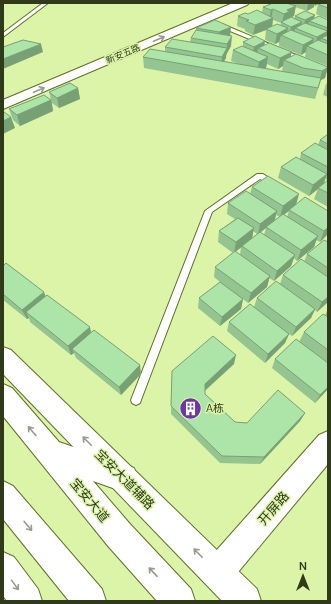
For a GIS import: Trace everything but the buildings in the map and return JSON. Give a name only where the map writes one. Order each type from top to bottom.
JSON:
[{"type":"main road","name":"新安五路","points":[[3,93],[221,3]]},
{"type":"main road","name":"新安五路","points":[[3,105],[244,3]]},
{"type":"main road","name":"宝安大道辅路","points":[[3,358],[218,572],[245,601]]},
{"type":"main road","name":"宝安大道","points":[[3,396],[119,535],[179,601]]},
{"type":"main road","points":[[50,453],[124,478]]},
{"type":"main road","points":[[3,496],[90,601]]},
{"type":"main road","points":[[3,568],[26,601]]},
{"type":"street","name":"开屏路","points":[[218,572],[328,444]]},
{"type":"lane","points":[[3,36],[46,3]]},
{"type":"lane","points":[[206,19],[314,64]]},
{"type":"lane","points":[[136,400],[209,211],[260,176],[281,188]]},
{"type":"place","name":"A栋","points":[[191,408]]}]
